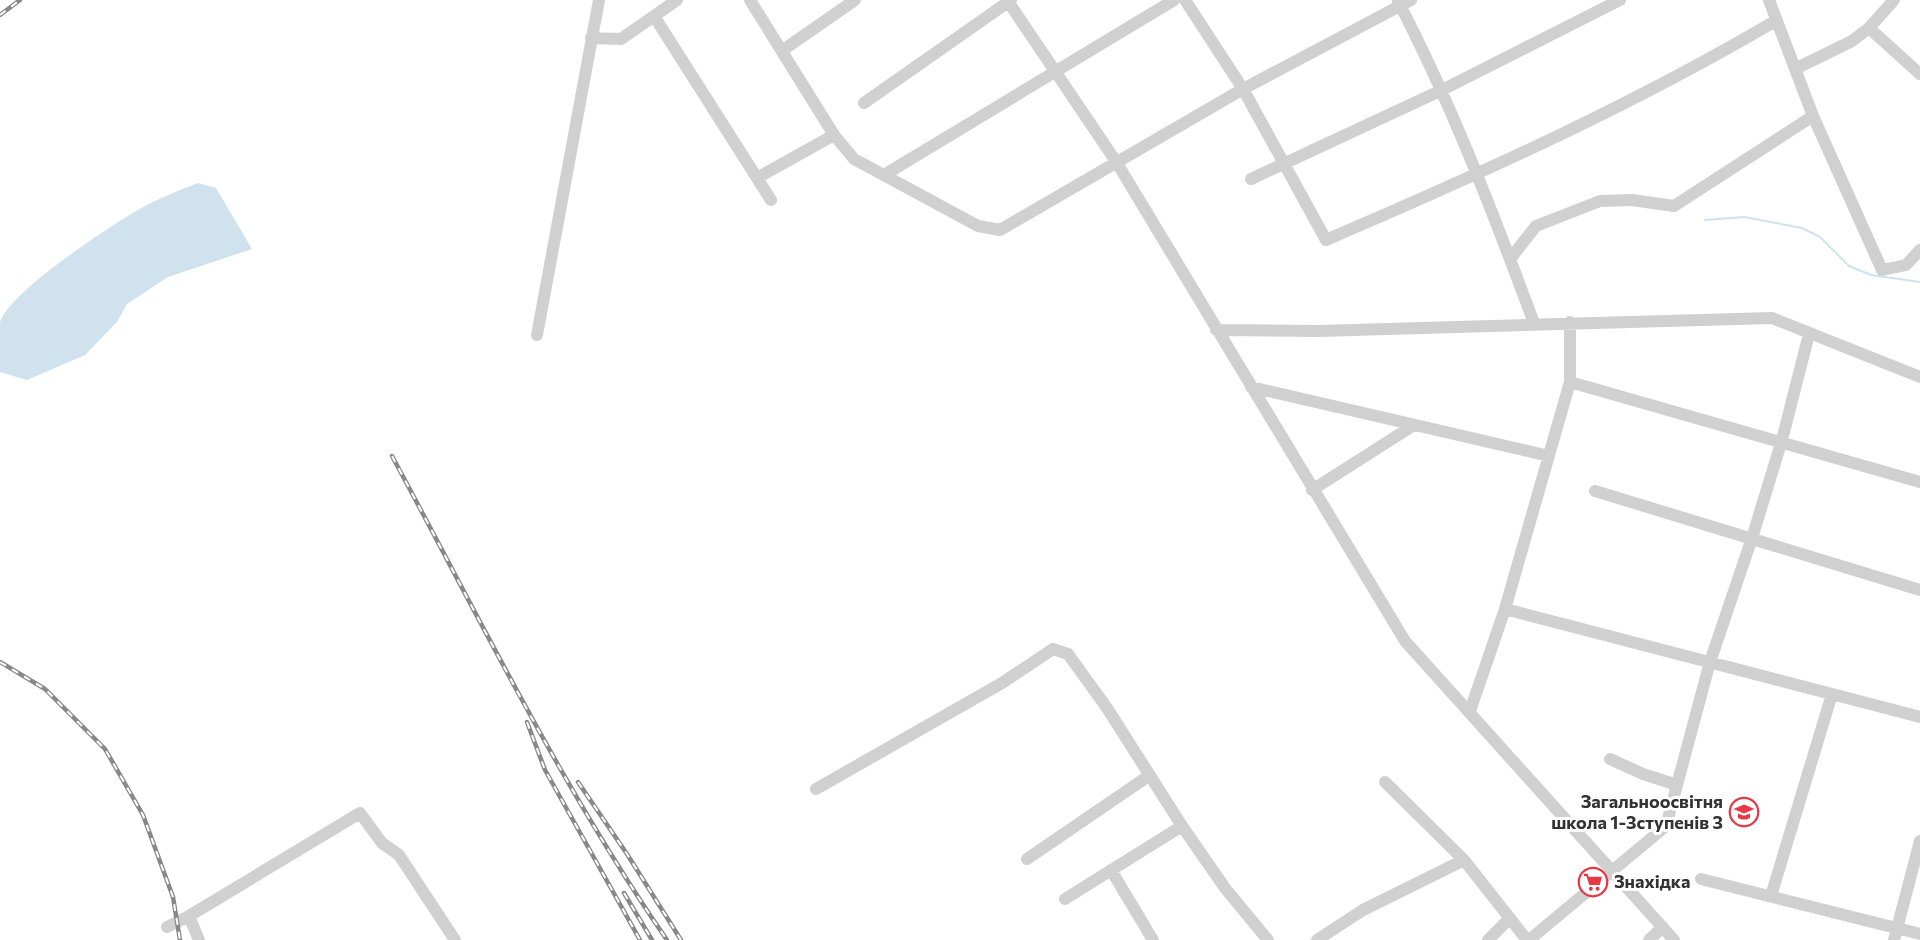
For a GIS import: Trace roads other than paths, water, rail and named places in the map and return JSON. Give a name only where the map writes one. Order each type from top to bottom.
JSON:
[{"type":"street","points":[[537,335],[568,179],[599,0]]},
{"type":"street","points":[[591,38],[621,39],[677,0]]},
{"type":"street","points":[[750,0],[834,135],[854,159],[978,226],[1000,230],[1243,89],[1403,2],[1479,175],[1534,323]]},
{"type":"street","points":[[783,50],[855,0]]},
{"type":"street","points":[[884,175],[1174,0]]},
{"type":"street","points":[[1185,0],[1243,89],[1326,240],[1479,175],[1700,65],[1777,20]]},
{"type":"street","points":[[1251,179],[1442,90],[1620,0]]},
{"type":"street","points":[[1769,0],[1813,116],[1882,270],[1906,266],[1920,250]]},
{"type":"street","points":[[1795,69],[1852,41],[1869,28],[1894,0]]},
{"type":"street","points":[[864,103],[1009,1],[1117,163],[1405,641],[1674,940]]},
{"type":"street","points":[[654,16],[771,200]]},
{"type":"street","points":[[1869,28],[1920,74]]},
{"type":"street","points":[[1510,259],[1536,226],[1600,201],[1632,200],[1674,206],[1813,116]]},
{"type":"street","points":[[757,178],[834,135]]},
{"type":"street","points":[[1216,330],[1318,331],[1534,323],[1772,318],[1920,377]]},
{"type":"street","points":[[1470,711],[1505,609],[1570,382],[1570,322]]},
{"type":"street","points":[[1385,782],[1464,860],[1528,940],[1666,826],[1710,662],[1782,441],[1809,334]]},
{"type":"street","points":[[1570,382],[1920,482]]},
{"type":"street","points":[[1251,387],[1549,456]]},
{"type":"street","points":[[1312,490],[1414,425]]},
{"type":"street","points":[[1595,491],[1920,590]]},
{"type":"street","points":[[1505,609],[1920,717]]},
{"type":"street","points":[[816,789],[1002,683],[1053,649],[1068,654],[1107,708],[1182,826],[1225,888],[1268,940]]},
{"type":"street","points":[[1771,896],[1832,694]]},
{"type":"street","points":[[1610,759],[1643,774],[1677,785]]},
{"type":"street","points":[[1027,859],[1150,775]]},
{"type":"street","points":[[167,927],[360,813],[382,843],[399,855],[452,940]]},
{"type":"street","points":[[1065,899],[1182,826]]},
{"type":"street","points":[[1894,940],[1920,841]]},
{"type":"street","points":[[1317,940],[1363,910],[1464,860]]},
{"type":"street","points":[[1112,870],[1153,940]]},
{"type":"street","points":[[1701,879],[1920,934]]},
{"type":"street","points":[[189,916],[200,940]]},
{"type":"street","points":[[1488,940],[1510,918]]},
{"type":"street","points":[[1648,940],[1663,927]]},
{"type":"water","points":[[198,183],[216,188],[252,249],[168,277],[127,304],[117,322],[85,355],[27,380],[0,372],[0,322],[21,294],[59,263],[131,214]]},
{"type":"waterway","points":[[1705,220],[1744,217],[1802,228],[1820,237],[1849,266],[1871,275],[1920,282]]},
{"type":"railway","points":[[0,15],[20,0]]},
{"type":"railway","points":[[392,456],[557,763],[592,823],[667,940]]},
{"type":"railway","points":[[0,662],[45,689],[105,749],[143,815],[173,897],[180,940]]},
{"type":"railway","points":[[527,722],[545,770],[640,940]]},
{"type":"railway","points":[[578,782],[681,940]]},
{"type":"railway","points":[[624,893],[652,940]]},
{"type":"place","name":"Загальноосвiтня школа 1-3ступенiв 3","points":[[1744,812]]},
{"type":"place","name":"Знахідка","points":[[1593,882]]}]
